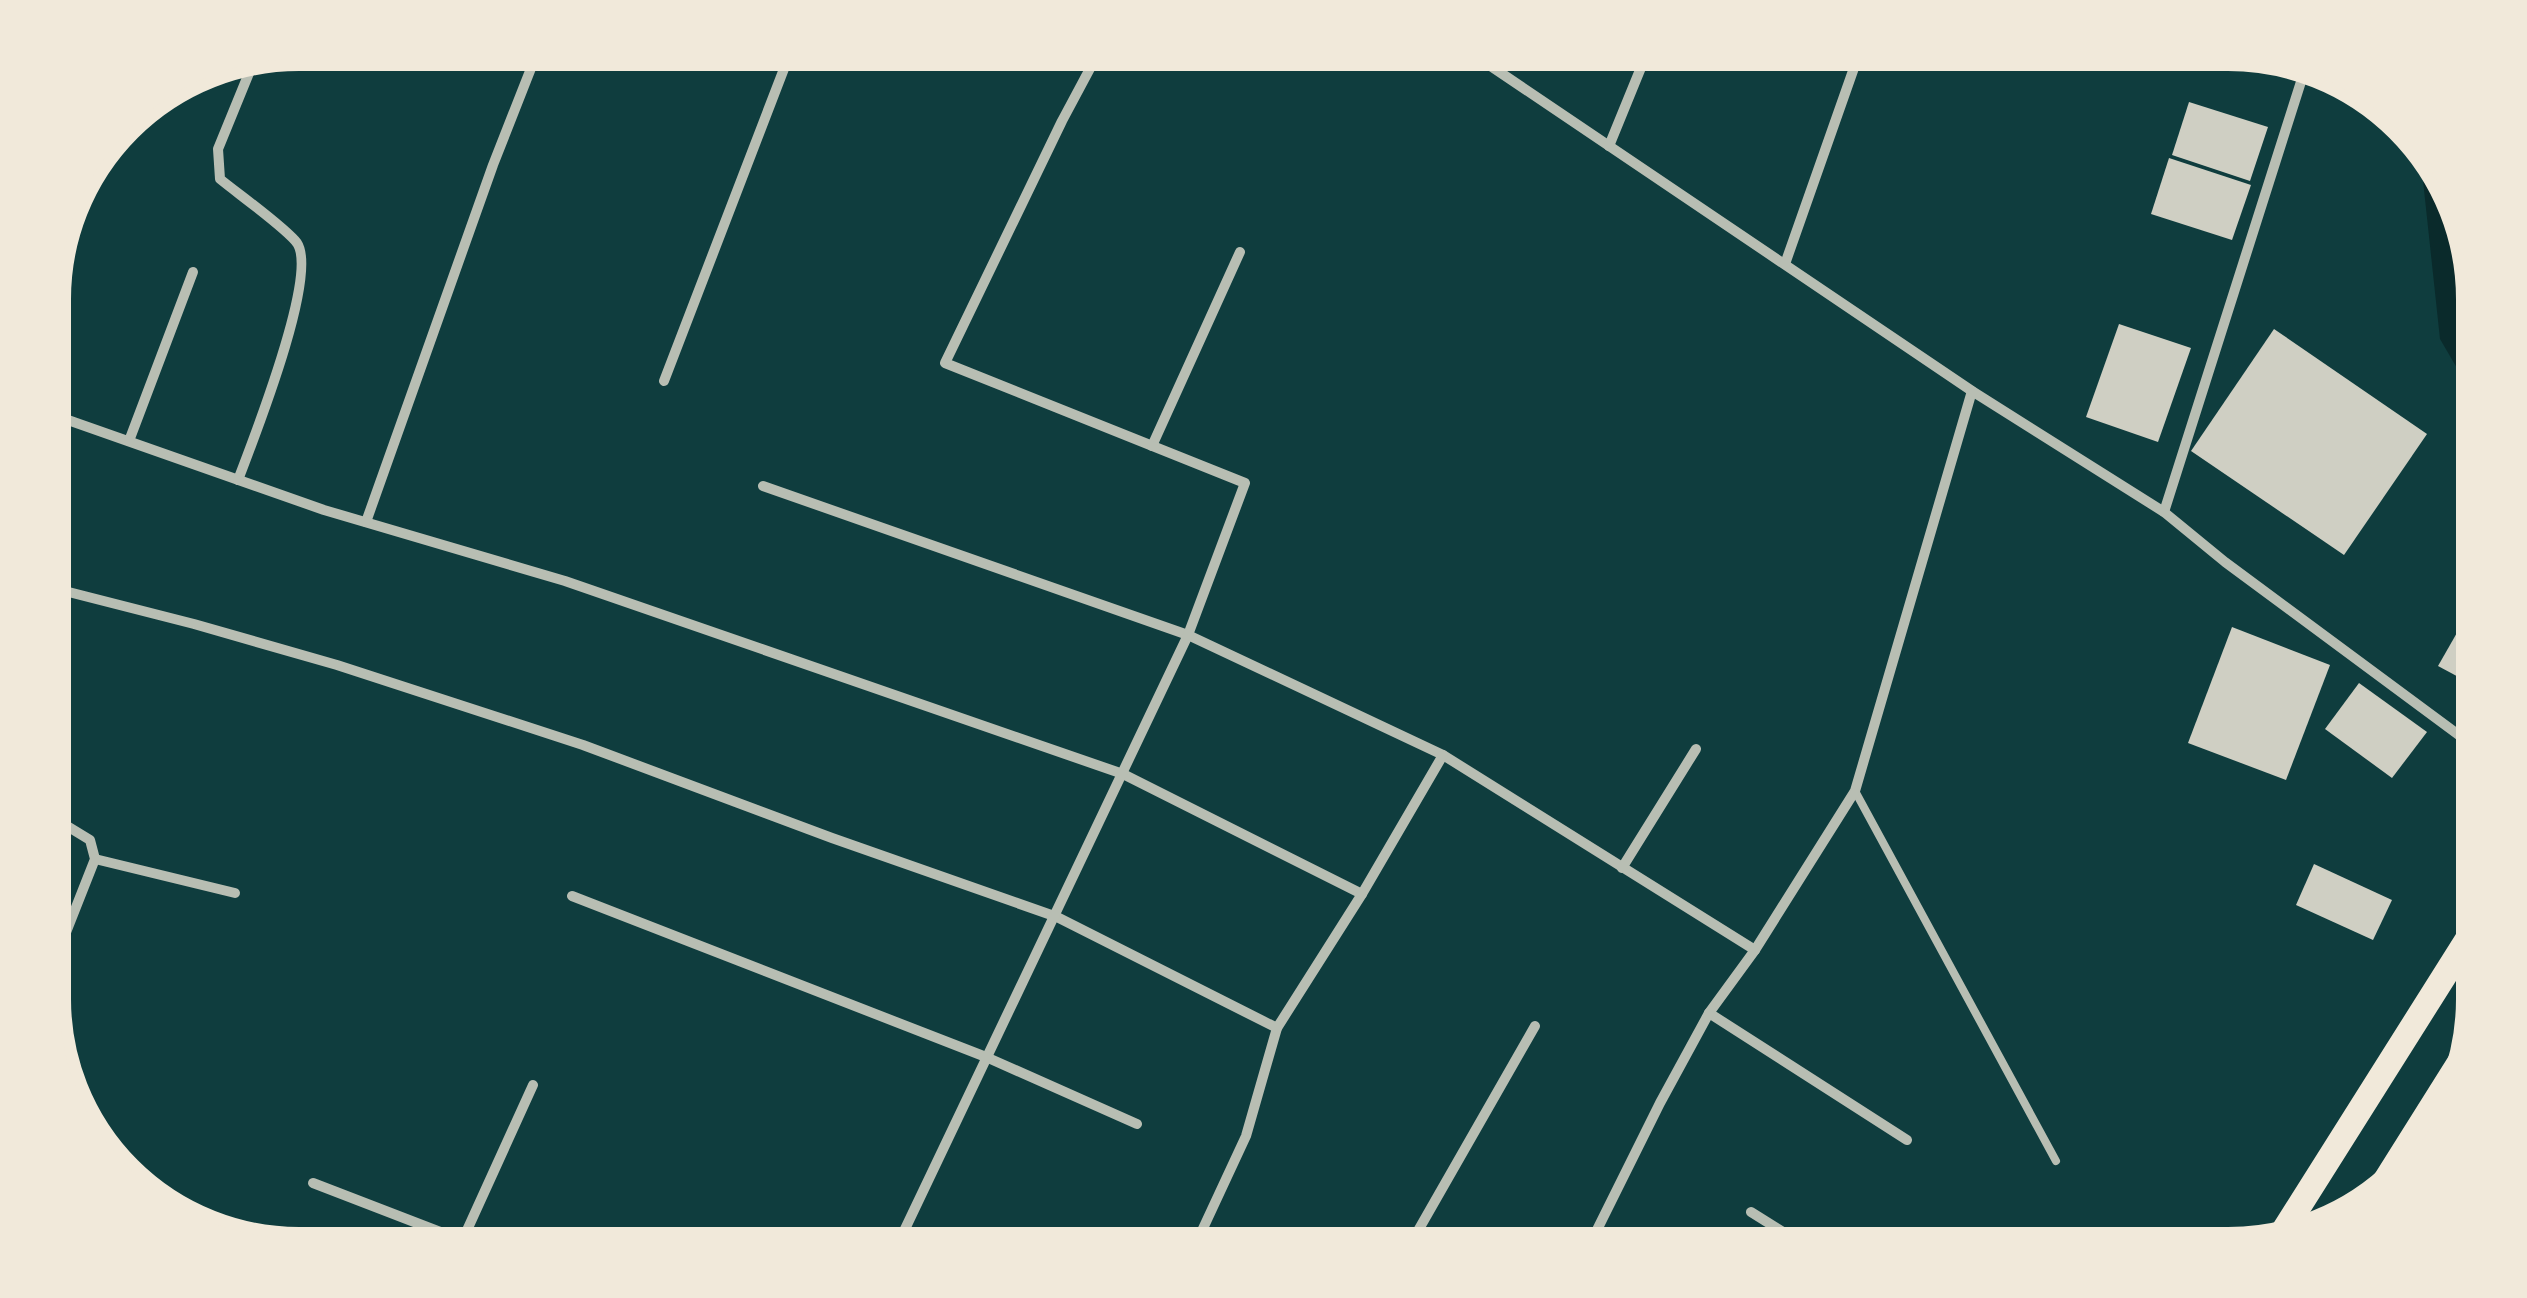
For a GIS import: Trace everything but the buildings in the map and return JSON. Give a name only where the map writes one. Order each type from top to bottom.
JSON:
[{"type":"main road","points":[[2286,1226],[2462,948]]},
{"type":"main road","points":[[2403,1154],[2445,1086]]},
{"type":"street","points":[[366,522],[532,65]]},
{"type":"street","points":[[664,381],[785,65]]},
{"type":"street","points":[[903,1233],[1188,635],[1245,483],[945,363],[1093,65]]},
{"type":"street","points":[[1489,65],[1972,391],[2164,512],[2225,562],[2462,737]]},
{"type":"street","points":[[1609,146],[1643,65]]},
{"type":"street","points":[[1786,264],[1855,65]]},
{"type":"street","points":[[238,480],[296,304],[304,262],[297,244],[220,179],[218,149],[250,71]]},
{"type":"street","points":[[2164,512],[2303,77]]},
{"type":"street","points":[[1152,446],[1240,252]]},
{"type":"street","points":[[129,442],[193,272]]},
{"type":"street","points":[[1596,1232],[1709,1013],[1755,950],[1855,791],[1972,391]]},
{"type":"street","points":[[66,420],[366,522],[565,581],[1123,774],[1362,894]]},
{"type":"street","points":[[764,486],[1188,635],[1443,755],[1755,950]]},
{"type":"street","points":[[66,591],[319,660],[582,744],[1056,917],[1277,1028]]},
{"type":"street","points":[[1622,868],[1696,749]]},
{"type":"street","points":[[1201,1233],[1246,1136],[1277,1028],[1362,894],[1443,755]]},
{"type":"street","points":[[65,825],[90,840],[95,860],[65,935]]},
{"type":"street","points":[[95,860],[236,892]]},
{"type":"street","points":[[572,896],[986,1057],[1137,1124]]},
{"type":"street","points":[[1709,1013],[1907,1140]]},
{"type":"street","points":[[1417,1232],[1535,1026]]},
{"type":"street","points":[[466,1233],[533,1085]]},
{"type":"street","points":[[313,1182],[432,1233]]},
{"type":"street","points":[[1751,1212],[1783,1232]]},
{"type":"lane","points":[[1855,791],[2056,1161]]},
{"type":"water","points":[[2422,168],[2444,209],[2460,268],[2462,377],[2440,339]]}]
